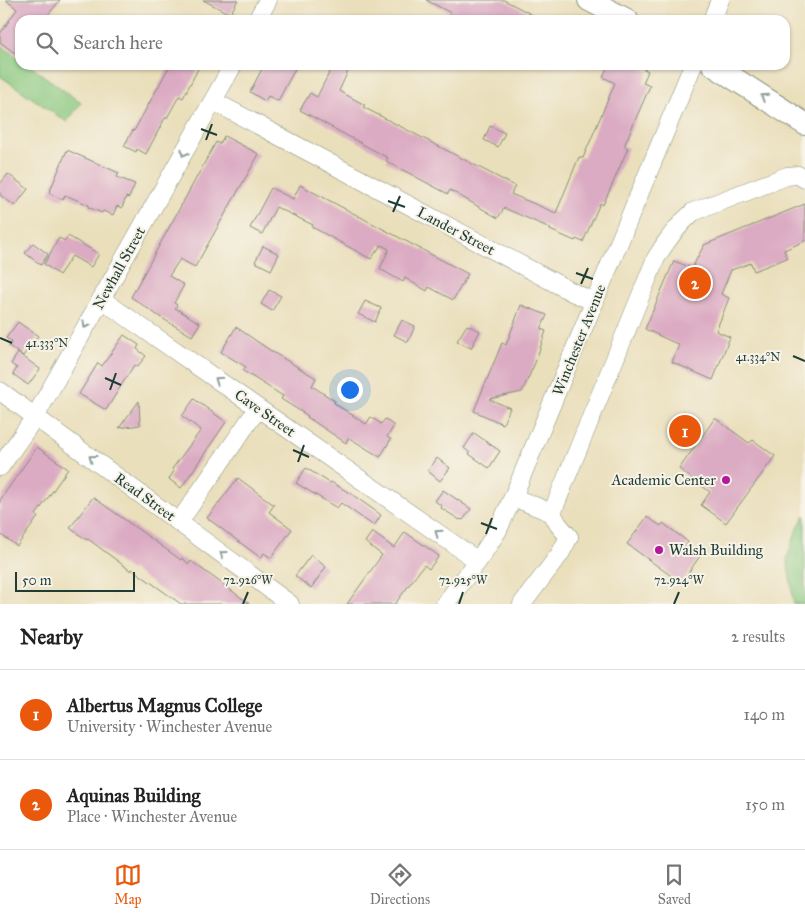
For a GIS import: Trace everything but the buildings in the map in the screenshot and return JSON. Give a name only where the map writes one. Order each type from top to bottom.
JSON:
[{"type":"main road","points":[[589,0],[618,15]]},
{"type":"main road","points":[[721,70],[805,124]]},
{"type":"street","points":[[260,15],[268,0]]},
{"type":"street","points":[[714,15],[720,0]]},
{"type":"street","name":"Newhall Street","points":[[0,468],[35,417],[230,70]]},
{"type":"street","name":"Winchester Avenue","points":[[445,604],[478,561],[498,530],[691,70]]},
{"type":"street","name":"Lander Street","points":[[213,101],[574,293],[595,302]]},
{"type":"street","points":[[552,513],[652,267],[667,240],[693,212],[787,176],[798,175],[805,178]]},
{"type":"street","name":"Cave Street","points":[[101,299],[478,561]]},
{"type":"street","name":"Read Street","points":[[0,391],[290,604]]},
{"type":"street","points":[[179,522],[258,408]]},
{"type":"street","points":[[513,497],[552,513],[569,537],[560,554],[522,604]]},
{"type":"green space","points":[[0,45],[15,56],[15,70],[36,70],[81,103],[67,122],[0,76]]},
{"type":"green space","points":[[805,515],[805,604],[794,604],[787,558],[797,529]]},
{"type":"place","name":"Aquinas Building","points":[[695,283]]},
{"type":"place","name":"Albertus Magnus College","points":[[685,431]]},
{"type":"place","name":"Academic Center","points":[[726,480]]},
{"type":"place","name":"Walsh Building","points":[[659,550]]}]
